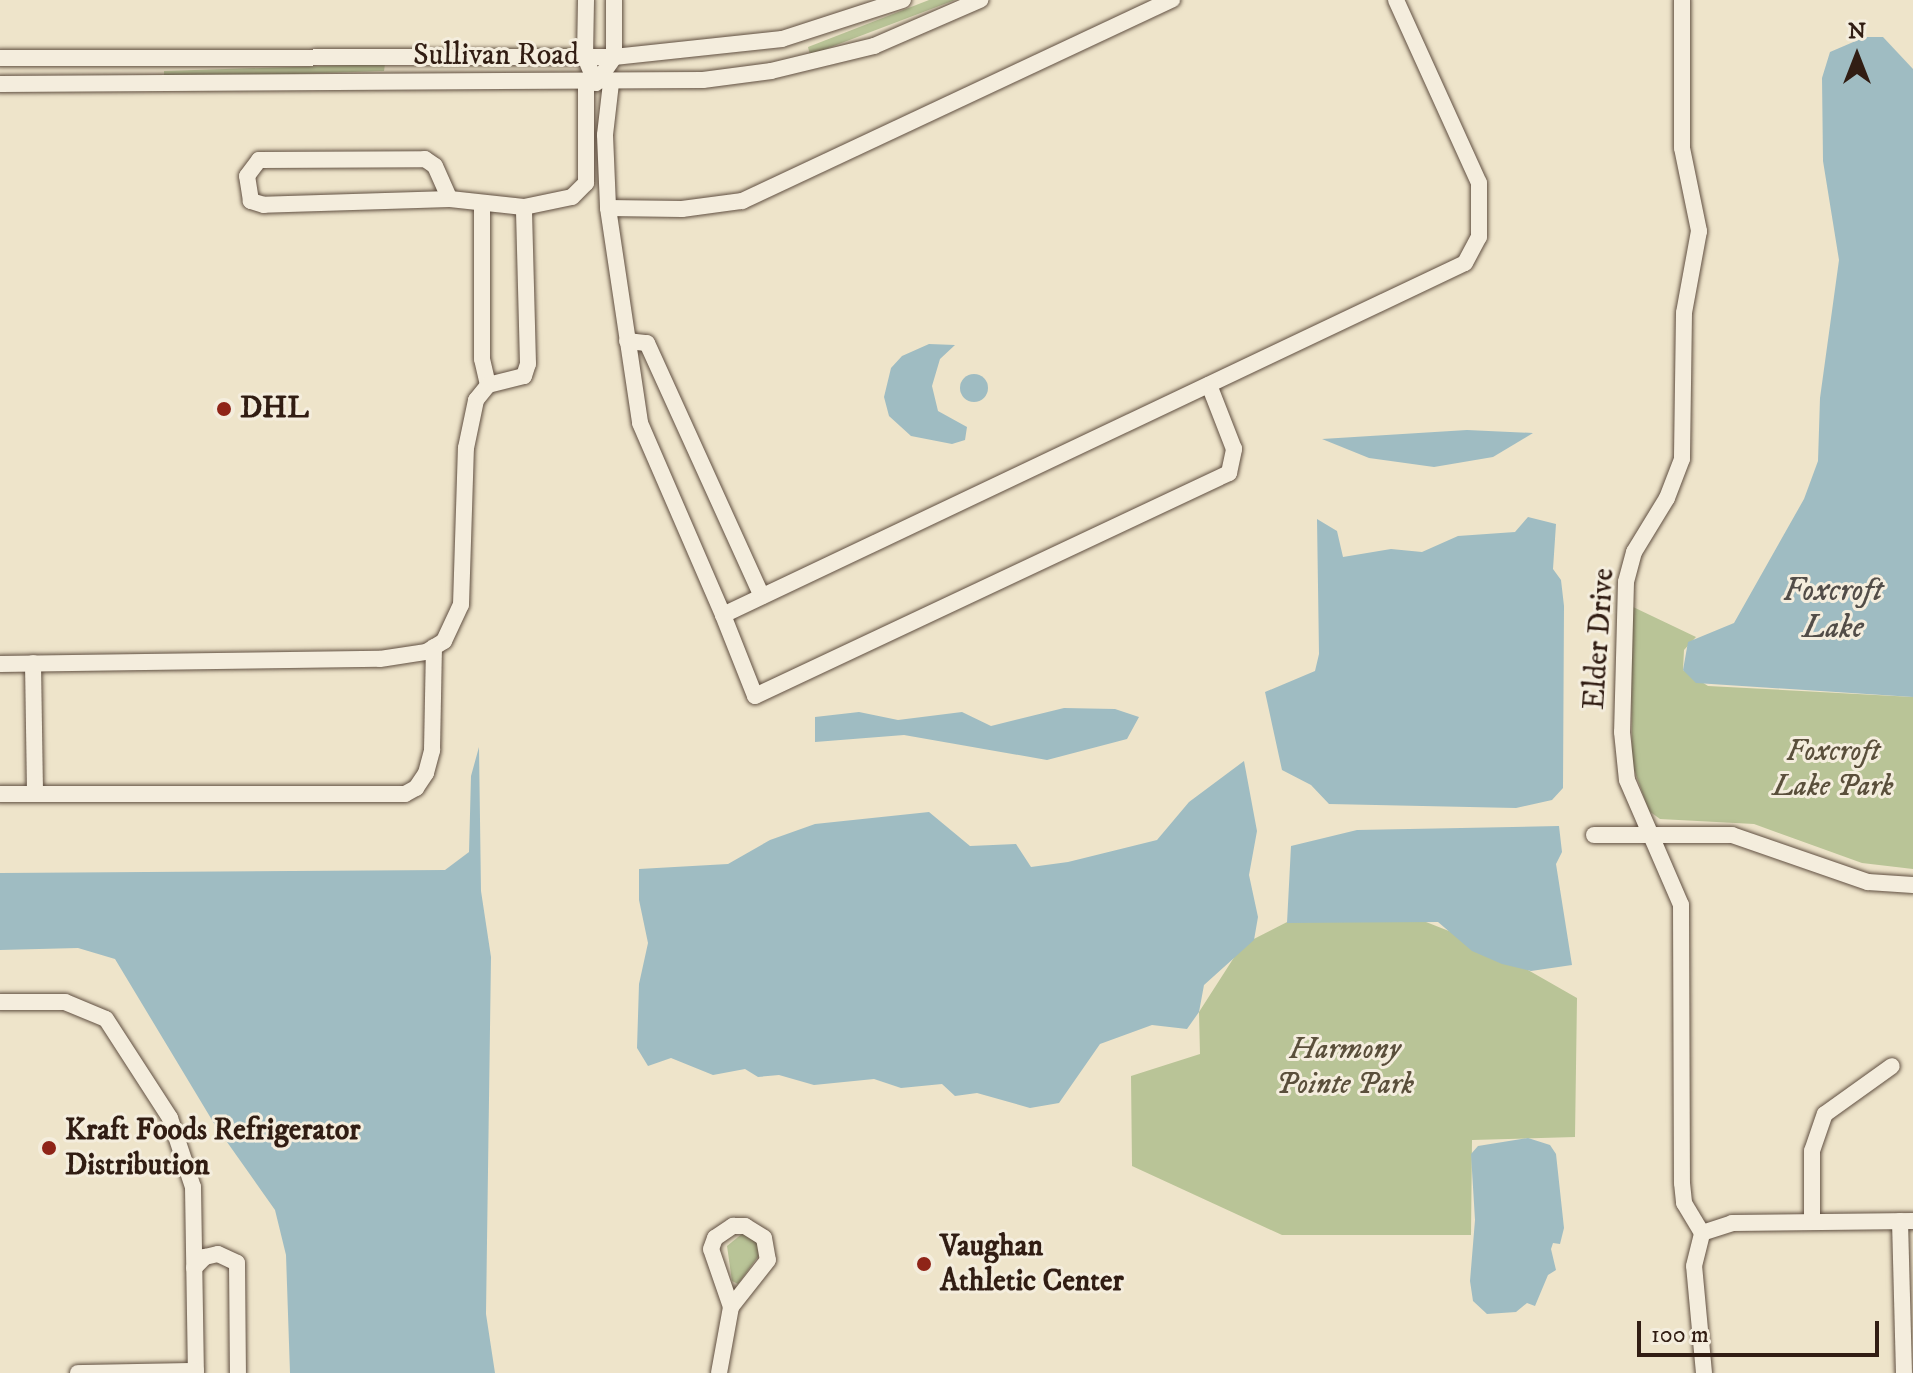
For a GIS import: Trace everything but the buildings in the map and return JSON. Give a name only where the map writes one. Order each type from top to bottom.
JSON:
[{"type":"street","points":[[586,0],[585,57],[598,83],[608,208],[640,423],[755,696],[1229,473],[1234,449],[1209,385]]},
{"type":"street","points":[[450,199],[435,166],[425,159],[259,160],[247,176],[251,201],[264,205],[450,199],[524,207],[572,197],[586,183],[598,83],[614,57],[614,0]]},
{"type":"street","name":"Sullivan Road","points":[[0,58],[614,57],[782,39],[903,0]]},
{"type":"street","name":"Sullivan Road","points":[[0,84],[598,83],[703,80],[787,68],[874,46],[980,0]]},
{"type":"street","points":[[608,208],[682,209],[742,201],[1172,0]]},
{"type":"street","points":[[723,615],[1465,263],[1479,237],[1479,183],[1396,0]]},
{"type":"street","name":"Elder Drive","points":[[1682,0],[1682,148],[1699,231],[1684,313],[1682,459],[1667,498],[1634,552],[1626,582],[1622,732],[1627,780],[1672,877],[1681,905],[1682,1183],[1684,1203],[1702,1233]]},
{"type":"street","points":[[586,183],[607,184]]},
{"type":"street","points":[[482,204],[482,359],[488,385]]},
{"type":"street","points":[[0,664],[380,659],[434,647],[455,626],[461,605],[466,448],[476,400],[488,385],[516,381],[528,364],[524,207]]},
{"type":"street","points":[[627,341],[647,343],[762,596]]},
{"type":"street","points":[[0,794],[405,794],[421,780],[432,750],[434,647]]},
{"type":"street","points":[[33,663],[35,793]]},
{"type":"street","points":[[1594,835],[1732,835],[1868,882],[1913,885]]},
{"type":"street","points":[[0,1002],[85,1007],[114,1031],[185,1152],[193,1187],[196,1372],[78,1373]]},
{"type":"street","points":[[1812,1221],[1812,1151],[1825,1114],[1892,1066]]},
{"type":"street","points":[[1704,1373],[1694,1266],[1702,1233],[1716,1224],[1907,1221],[1904,1373]]},
{"type":"street","points":[[719,1373],[731,1307],[768,1260],[764,1238],[745,1226],[723,1230],[711,1249],[731,1307]]},
{"type":"street","points":[[194,1268],[205,1257],[218,1254],[237,1263],[238,1373]]},
{"type":"green space","points":[[929,0],[955,0],[810,55],[808,47]]},
{"type":"green space","points":[[385,64],[384,71],[164,78],[164,71]]},
{"type":"green space","name":"Foxcroft Lake Park","points":[[1631,606],[1696,637],[1684,650],[1683,670],[1708,686],[1913,697],[1913,869],[1862,863],[1754,824],[1660,819],[1649,811],[1632,764]]},
{"type":"green space","name":"Harmony Pointe Park","points":[[1293,919],[1426,922],[1482,944],[1577,998],[1575,1137],[1472,1140],[1471,1235],[1282,1235],[1132,1166],[1131,1076],[1200,1054],[1199,1012],[1242,945]]},
{"type":"green space","points":[[743,1233],[756,1239],[760,1254],[738,1284],[732,1281],[727,1246]]},
{"type":"water","name":"Foxcroft Lake","points":[[1865,37],[1883,37],[1913,69],[1913,697],[1696,683],[1683,670],[1688,642],[1734,623],[1804,499],[1818,461],[1820,398],[1839,260],[1823,161],[1822,78],[1830,52]]},
{"type":"water","points":[[929,344],[955,345],[940,359],[932,386],[938,411],[967,427],[965,440],[952,444],[911,436],[889,416],[884,397],[891,368],[902,356]]},
{"type":"water","points":[[974,374],[984,378],[988,388],[984,398],[974,402],[964,398],[960,388],[964,378]]},
{"type":"water","points":[[1467,430],[1533,433],[1493,457],[1434,467],[1369,458],[1322,439]]},
{"type":"water","points":[[1528,517],[1556,524],[1553,569],[1561,580],[1564,606],[1563,788],[1552,800],[1516,808],[1329,804],[1311,785],[1282,770],[1265,692],[1315,671],[1319,654],[1317,519],[1337,531],[1343,557],[1391,549],[1422,552],[1458,536],[1515,532]]},
{"type":"water","points":[[1064,708],[1115,709],[1139,717],[1127,739],[1047,760],[904,735],[815,742],[815,717],[859,712],[898,720],[962,712],[991,726]]},
{"type":"water","points":[[479,747],[481,891],[491,957],[486,1314],[495,1373],[290,1373],[286,1255],[275,1210],[215,1125],[115,959],[78,948],[0,950],[0,873],[445,870],[469,852],[471,776]]},
{"type":"water","points":[[1244,761],[1257,831],[1249,875],[1258,917],[1254,940],[1204,985],[1199,1012],[1187,1029],[1152,1025],[1100,1044],[1059,1103],[1030,1108],[977,1093],[955,1096],[942,1084],[901,1088],[874,1079],[814,1085],[779,1075],[758,1077],[745,1069],[713,1075],[671,1058],[648,1066],[637,1048],[639,984],[648,943],[639,900],[639,869],[728,864],[770,840],[815,824],[929,812],[970,846],[1016,844],[1031,867],[1068,862],[1157,840],[1189,802]]},
{"type":"water","points":[[1559,826],[1562,852],[1556,864],[1572,965],[1531,971],[1502,964],[1472,951],[1438,922],[1287,923],[1291,846],[1357,830]]},
{"type":"water","points":[[1528,1138],[1550,1145],[1556,1154],[1564,1228],[1560,1244],[1553,1243],[1551,1249],[1556,1270],[1548,1275],[1535,1306],[1527,1303],[1516,1312],[1487,1314],[1473,1301],[1470,1281],[1475,1220],[1471,1154],[1478,1146]]},
{"type":"place","name":"DHL","points":[[224,409]]},
{"type":"place","name":"Kraft Foods Refrigerator Distribution","points":[[49,1148]]},
{"type":"place","name":"Vaughan Athletic Center","points":[[924,1264]]}]
